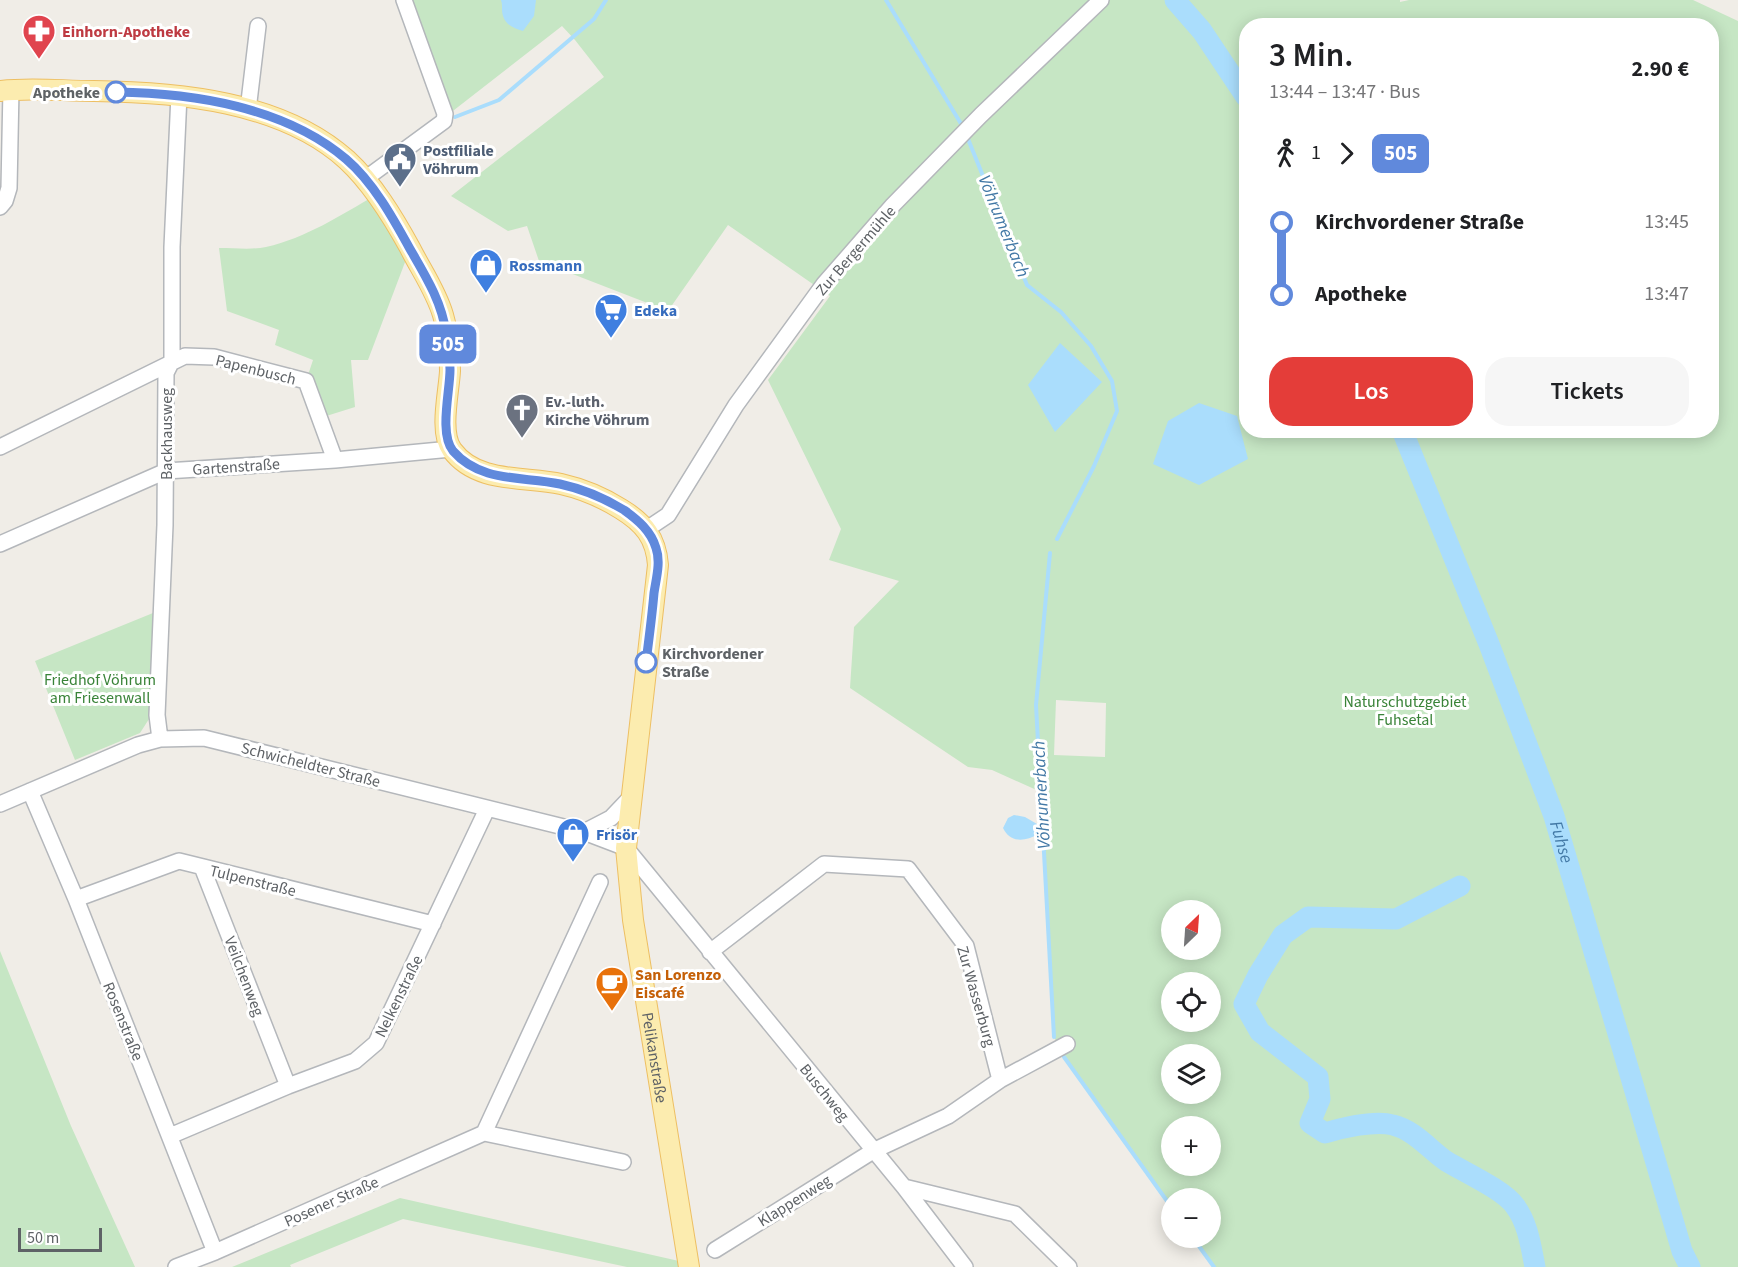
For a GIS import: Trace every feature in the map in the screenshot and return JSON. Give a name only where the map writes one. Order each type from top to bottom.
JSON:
[{"type":"main road","points":[[5,90],[152,92],[212,100],[279,120],[319,140],[347,160],[365,179],[399,228],[444,316],[450,370],[447,432],[451,449],[465,463],[479,471],[501,477],[559,484],[587,491],[608,500],[637,519],[647,529],[657,548],[658,565],[626,848]]},
{"type":"main road","name":"Pelikanstraße","points":[[626,848],[633,920],[689,1267]]},
{"type":"street","points":[[365,179],[444,121],[445,114],[404,0]]},
{"type":"street","name":"Zur Bergermühle","points":[[647,529],[668,515],[736,405],[812,300],[893,205],[981,115],[1101,0]]},
{"type":"street","points":[[248,110],[258,27]]},
{"type":"street","points":[[0,207],[5,201],[9,188],[5,90]]},
{"type":"street","name":"Backhausweg","points":[[160,739],[157,715],[166,471],[164,442],[166,373],[172,361],[172,247],[179,95]]},
{"type":"street","name":"Papenbusch","points":[[0,447],[172,361],[184,356],[214,357],[306,381],[335,460]]},
{"type":"street","name":"Gartenstraße","points":[[0,544],[166,471],[335,460],[451,449]]},
{"type":"street","name":"Schwicheldter Straße","points":[[0,804],[138,746],[160,739],[204,738],[584,832],[626,848]]},
{"type":"street","name":"Rosenstraße","points":[[30,791],[76,899],[215,1252]]},
{"type":"street","points":[[584,832],[611,818],[631,797]]},
{"type":"street","name":"Nelkenstraße","points":[[170,1136],[288,1086],[355,1061],[376,1043],[487,809]]},
{"type":"street","name":"Buschweg","points":[[626,848],[904,1187],[959,1265]]},
{"type":"street","name":"Tulpenstraße","points":[[76,899],[179,861],[433,924]]},
{"type":"street","name":"Zur Wasserburg","points":[[710,952],[824,864],[908,869],[966,946],[1000,1080]]},
{"type":"street","name":"Veilchenweg","points":[[202,867],[288,1086]]},
{"type":"street","points":[[600,882],[484,1133],[623,1162]]},
{"type":"street","points":[[873,1151],[948,1116],[1000,1080],[1067,1044]]},
{"type":"street","name":"Posener Straße","points":[[176,1267],[215,1252],[484,1133]]},
{"type":"street","name":"Klappenweg","points":[[716,1250],[873,1151]]},
{"type":"street","points":[[904,1187],[1015,1214],[1069,1267]]},
{"type":"green space","name":"Naturschutzgebiet Fuhsetal","points":[[409,0],[1168,0],[1199,33],[1239,94],[1239,438],[1719,438],[1719,18],[1239,18],[1239,80],[1206,29],[1180,0],[1400,0],[1400,2],[1409,0],[1693,0],[1738,21],[1738,1267],[1214,1267],[1200,1248],[1221,1248],[1221,1188],[1161,1188],[1161,1194],[1064,1057],[1054,1037],[1041,792],[992,770],[968,767],[850,688],[854,627],[899,581],[829,560],[841,529],[768,380],[830,296],[728,225],[668,311],[539,261],[527,226],[508,231],[451,196],[604,77],[562,26],[449,114]],"holes":[[[1056,700],[1106,703],[1105,757],[1054,755]]]},
{"type":"green space","points":[[376,195],[410,249],[368,360],[351,360],[355,407],[320,418],[306,381],[313,360],[275,345],[279,330],[227,311],[219,248],[255,248],[281,243],[323,225]]},
{"type":"green space","name":"Friedhof Vöhrum am Friesenwall","points":[[153,613],[149,719],[140,733],[75,760],[35,661]]},
{"type":"green space","points":[[0,951],[71,1126],[135,1267],[0,1267]]},
{"type":"green space","points":[[400,1198],[679,1261],[680,1267],[627,1267],[403,1219],[290,1265],[291,1267],[232,1267]]},
{"type":"water","points":[[501,0],[536,0],[534,16],[523,31],[506,22],[502,14]]},
{"type":"water","points":[[1060,343],[1102,382],[1055,432],[1028,385]]},
{"type":"water","points":[[1199,403],[1237,416],[1239,438],[1243,438],[1248,459],[1199,485],[1153,464],[1168,421]]},
{"type":"water","points":[[1014,815],[1025,817],[1037,824],[1038,834],[1028,839],[1018,840],[1006,833],[1003,828],[1008,818]]},
{"type":"waterway","points":[[455,117],[499,100],[594,19],[606,0]]},
{"type":"waterway","name":"Vöhrumerbach","points":[[886,0],[963,127]]},
{"type":"waterway","name":"Fuhse","points":[[1175,0],[1202,31],[1239,86]]},
{"type":"waterway","name":"Vöhrumerbach","points":[[966,134],[1027,285],[1061,312],[1091,346],[1112,381],[1117,411],[1094,466],[1057,539]]},
{"type":"waterway","name":"Fuhse","points":[[1405,438],[1489,644],[1554,816],[1682,1251],[1690,1267]]},
{"type":"waterway","name":"Vöhrumerbach","points":[[1050,553],[1036,705],[1054,1037]]},
{"type":"waterway","points":[[1460,886],[1396,919],[1308,917],[1283,935],[1258,975],[1244,1004],[1260,1032],[1318,1077],[1320,1099],[1310,1123],[1325,1133],[1377,1123],[1401,1127],[1408,1131],[1446,1161],[1510,1200],[1526,1227],[1535,1267]]},
{"type":"waterway","name":"Vöhrumerbach","points":[[1064,1057],[1161,1193]]},
{"type":"waterway","name":"Vöhrumerbach","points":[[1200,1248],[1214,1267]]},
{"type":"bus line","name":"505","points":[[116,92],[152,92],[212,100],[279,120],[327,145],[347,160],[365,179],[399,228],[444,316],[450,370],[447,432],[451,449],[465,463],[479,471],[501,477],[559,484],[587,491],[608,500],[637,519],[647,529],[657,548],[658,565],[646,662]]},
{"type":"place","name":"Einhorn-Apotheke","points":[[39,60]]},
{"type":"place","name":"Apotheke","points":[[116,92]]},
{"type":"place","name":"Postfiliale Vöhrum","points":[[400,188]]},
{"type":"place","name":"Rossmann","points":[[486,294]]},
{"type":"place","name":"Edeka","points":[[611,339]]},
{"type":"place","name":"Ev.-luth. Kirche Vöhrum","points":[[522,439]]},
{"type":"place","name":"Kirchvordener Straße","points":[[646,662]]},
{"type":"place","name":"Frisör","points":[[573,863]]},
{"type":"place","name":"San Lorenzo Eiscafé","points":[[612,1012]]}]
